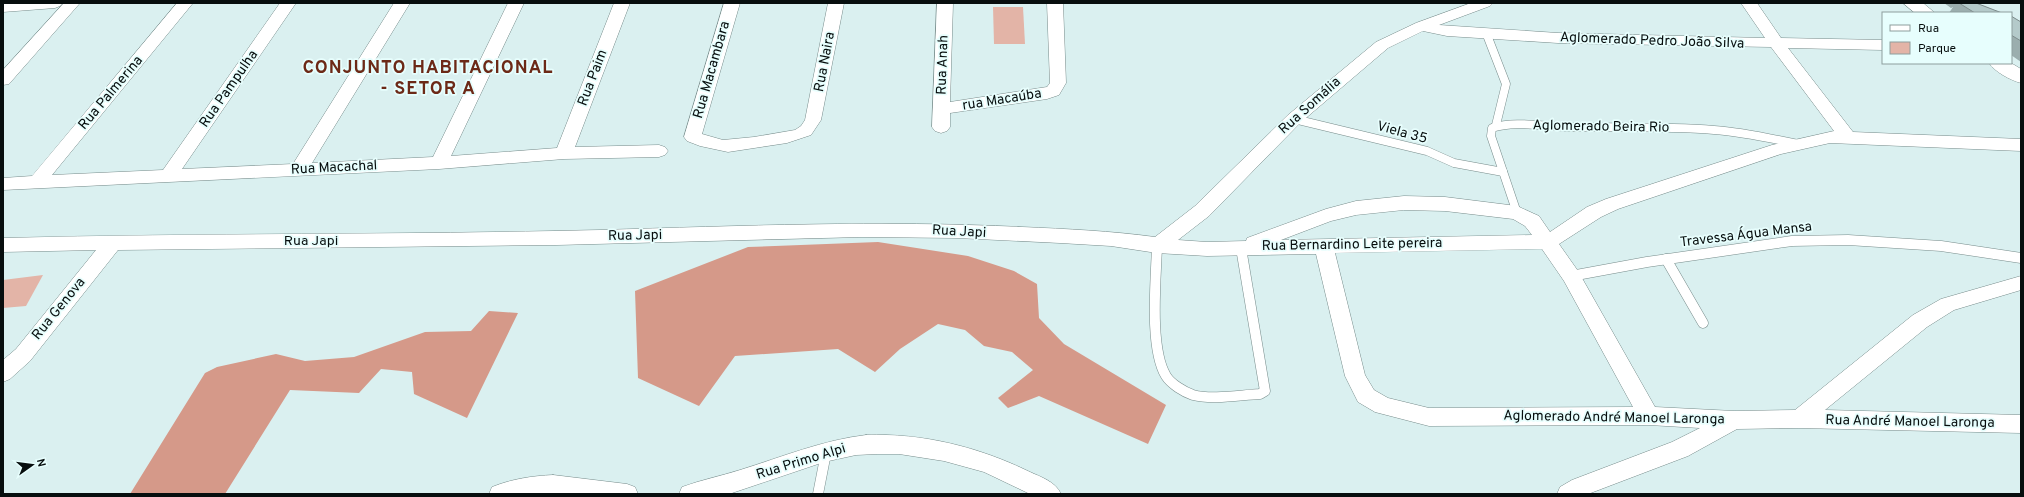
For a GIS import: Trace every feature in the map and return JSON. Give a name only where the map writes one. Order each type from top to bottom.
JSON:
[{"type":"main road","points":[[1912,3],[1925,12]]},
{"type":"main road","points":[[2000,64],[2021,77]]},
{"type":"street","points":[[3,7],[55,3]]},
{"type":"street","points":[[3,80],[72,3]]},
{"type":"street","name":"Rua Palmerina","points":[[36,183],[185,3]]},
{"type":"street","name":"Rua Pampulha","points":[[169,175],[288,3]]},
{"type":"street","points":[[299,169],[402,3]]},
{"type":"street","points":[[439,163],[516,3]]},
{"type":"street","name":"Rua Paim","points":[[564,153],[622,3]]},
{"type":"street","name":"Rua Macambara","points":[[732,3],[693,137],[710,144],[729,146],[801,134],[809,129],[813,120]]},
{"type":"street","name":"Rua Naira","points":[[813,120],[836,3]]},
{"type":"street","name":"Rua Anah","points":[[941,127],[945,3]]},
{"type":"street","name":"rua Macaúba","points":[[942,109],[1046,94],[1053,91],[1058,83],[1055,3]]},
{"type":"street","name":"Rua Somália","points":[[1157,246],[1202,211],[1294,119],[1382,44],[1421,26],[1485,3]]},
{"type":"street","points":[[1749,3],[1777,44],[1846,136]]},
{"type":"street","name":"Aglomerado Pedro João Silva","points":[[1421,26],[1447,31],[1566,39],[1882,45]]},
{"type":"street","name":"Aglomerado Beira Rio","points":[[1548,242],[1594,212],[1612,204],[1663,186],[1798,144],[1830,137],[1846,136],[2021,145]]},
{"type":"street","name":"Rua Macachal","points":[[5,186],[169,175],[439,163],[564,153],[658,151]]},
{"type":"street","points":[[1241,248],[1326,216],[1356,208],[1404,203],[1445,204],[1517,212],[1532,221],[1571,276],[1649,416]]},
{"type":"street","name":"Rua Japi","points":[[3,245],[113,242],[349,241],[672,236],[827,230],[907,230],[1112,240],[1157,246]]},
{"type":"street","name":"Rua Genova","points":[[3,373],[23,355],[113,242]]},
{"type":"street","name":"Rua Bernardino Leite pereira","points":[[1157,246],[1214,250],[1324,246],[1548,242]]},
{"type":"street","name":"Aglomerado André Manoel Laronga","points":[[1324,246],[1354,376],[1366,396],[1383,406],[1429,417],[1649,416],[1734,420],[1799,419]]},
{"type":"street","points":[[1799,419],[1920,321],[1931,314],[1948,304],[2021,283]]},
{"type":"street","name":"Rua André Manoel Laronga","points":[[1799,419],[2021,424]]},
{"type":"street","points":[[1568,494],[1580,487],[1680,449],[1734,420]]},
{"type":"street","name":"Rua Primo Alpi","points":[[690,494],[710,490],[826,453],[876,444],[940,450],[1010,473],[1050,494]]},
{"type":"street","points":[[500,494],[526,487],[553,484],[627,494]]},
{"type":"lane","points":[[1487,34],[1506,84],[1496,125],[1492,128],[1491,136],[1517,212]]},
{"type":"lane","name":"Viela 35","points":[[1294,119],[1426,151],[1439,160],[1503,172]]},
{"type":"lane","name":"Aglomerado Beira Rio","points":[[1496,125],[1504,124],[1567,128],[1663,127],[1714,130],[1749,134],[1798,144]]},
{"type":"lane","name":"Travessa Água Mansa","points":[[1571,276],[1666,259],[1792,241],[1848,240],[1941,246],[2021,258]]},
{"type":"lane","points":[[1157,246],[1156,319],[1165,374],[1181,389],[1195,395],[1260,394],[1265,391],[1241,248]]},
{"type":"lane","points":[[1666,259],[1703,324]]},
{"type":"lane","points":[[818,494],[826,453]]},
{"type":"green space","points":[[993,7],[1023,7],[1025,44],[994,44]]},
{"type":"green space","points":[[43,275],[26,306],[3,308],[3,280]]},
{"type":"shaded area","points":[[878,242],[968,256],[1014,271],[1037,284],[1039,318],[1064,344],[1166,405],[1148,444],[1039,396],[1008,408],[998,398],[1033,370],[1012,352],[984,346],[965,330],[938,324],[900,349],[875,372],[838,349],[735,356],[699,406],[638,378],[635,291],[748,247]]},
{"type":"shaded area","points":[[489,311],[518,313],[467,418],[414,394],[412,372],[381,369],[359,393],[290,390],[225,494],[130,494],[205,373],[217,367],[276,354],[305,361],[354,357],[425,332],[471,331]]},
{"type":"building","points":[[1959,3],[1976,3],[1999,12],[1973,12]]},
{"type":"building","points":[[2012,17],[2021,22],[2021,41],[2012,36]]},
{"type":"district","name":"CONJUNTO HABITACIONAL - SETOR A","points":[[428,78]]}]
